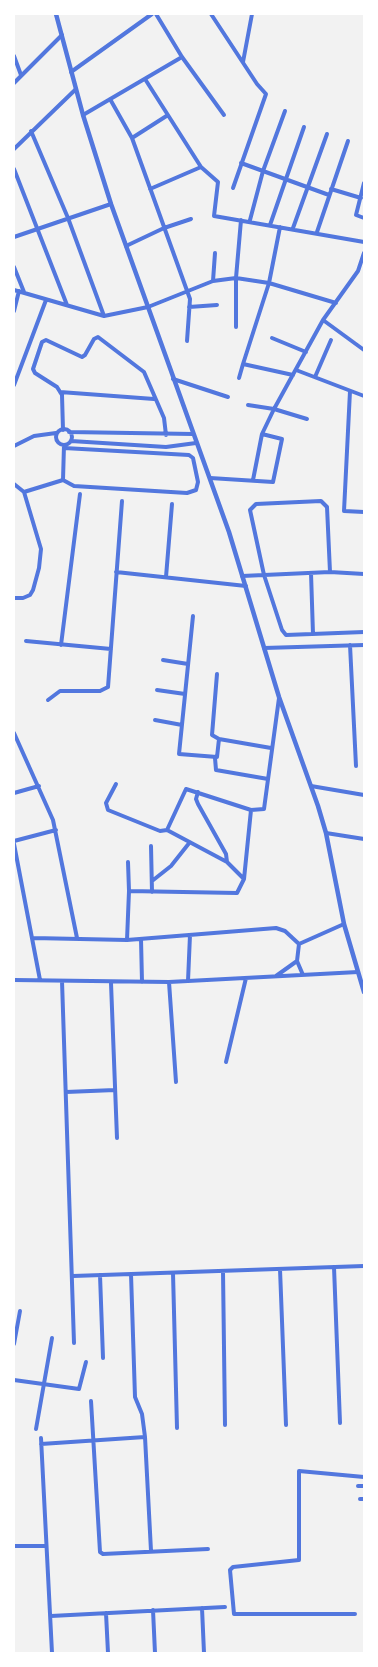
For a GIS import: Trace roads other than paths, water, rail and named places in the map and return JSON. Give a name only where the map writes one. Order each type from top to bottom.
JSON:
[{"type":"street","points":[[56,14],[83,115],[111,204],[172,379],[210,478],[246,586],[279,697],[326,833],[344,924],[364,992]]},
{"type":"street","points":[[71,72],[152,14]]},
{"type":"street","points":[[156,14],[182,57],[224,115]]},
{"type":"street","points":[[211,14],[257,84],[266,94],[233,188]]},
{"type":"street","points":[[243,62],[252,14]]},
{"type":"street","points":[[14,83],[62,34]]},
{"type":"street","points":[[14,56],[22,75]]},
{"type":"street","points":[[83,115],[182,57]]},
{"type":"street","points":[[145,79],[201,167],[218,182],[214,216],[250,220],[364,242]]},
{"type":"street","points":[[14,149],[76,89]]},
{"type":"street","points":[[110,99],[132,138],[190,299],[187,342]]},
{"type":"street","points":[[250,220],[263,170],[286,111]]},
{"type":"street","points":[[132,138],[168,115]]},
{"type":"street","points":[[270,225],[304,127]]},
{"type":"street","points":[[31,131],[68,218],[104,316]]},
{"type":"street","points":[[293,228],[326,134]]},
{"type":"street","points":[[317,232],[348,141]]},
{"type":"street","points":[[241,163],[329,195]]},
{"type":"street","points":[[150,189],[201,167]]},
{"type":"street","points":[[14,168],[67,305]]},
{"type":"street","points":[[364,183],[356,215],[364,218]]},
{"type":"street","points":[[331,189],[361,198]]},
{"type":"street","points":[[14,237],[111,204]]},
{"type":"street","points":[[126,246],[164,228],[191,219]]},
{"type":"street","points":[[236,327],[236,278],[241,220]]},
{"type":"street","points":[[239,378],[269,283],[280,227]]},
{"type":"street","points":[[214,281],[215,253]]},
{"type":"street","points":[[253,480],[262,434],[274,409],[323,320],[358,271],[364,253]]},
{"type":"street","points":[[14,267],[21,292],[14,312]]},
{"type":"street","points":[[358,271],[364,273]]},
{"type":"street","points":[[14,290],[104,316],[148,307],[186,290],[214,281],[236,278],[269,283],[336,303]]},
{"type":"street","points":[[14,385],[46,300]]},
{"type":"street","points":[[189,307],[218,306]]},
{"type":"street","points":[[323,320],[364,350]]},
{"type":"street","points":[[63,430],[62,395],[57,387],[35,373],[33,369],[42,342],[46,340],[82,357],[85,356],[94,339],[98,337],[144,372],[154,399],[164,418],[166,435]]},
{"type":"street","points":[[272,338],[306,352]]},
{"type":"street","points":[[315,377],[331,340]]},
{"type":"street","points":[[243,364],[293,375]]},
{"type":"street","points":[[14,368],[20,370]]},
{"type":"street","points":[[296,370],[364,396]]},
{"type":"street","points":[[172,379],[228,397]]},
{"type":"street","points":[[350,391],[344,511],[364,512]]},
{"type":"street","points":[[60,392],[154,399]]},
{"type":"street","points":[[248,404],[274,409],[307,419]]},
{"type":"street","points":[[14,446],[34,436],[56,434],[63,430],[69,432],[166,435],[193,434]]},
{"type":"street","points":[[69,432],[72,436],[71,441]]},
{"type":"street","points":[[24,492],[63,480],[74,486],[187,493],[196,490],[198,482],[193,458],[188,455],[64,446],[57,442],[56,434]]},
{"type":"street","points":[[210,478],[274,482],[282,438],[262,434]]},
{"type":"street","points":[[64,446],[71,441],[166,447],[196,442]]},
{"type":"street","points":[[63,480],[64,446]]},
{"type":"street","points":[[14,484],[24,492],[41,549],[34,590],[30,595],[23,598],[14,598]]},
{"type":"street","points":[[61,645],[80,494]]},
{"type":"street","points":[[48,700],[60,691],[100,691],[108,687],[122,501]]},
{"type":"street","points":[[330,572],[326,504],[321,501],[256,504],[250,510],[264,575],[282,630],[286,635],[364,632]]},
{"type":"street","points":[[166,577],[172,504]]},
{"type":"street","points":[[116,572],[246,586]]},
{"type":"street","points":[[242,576],[330,572],[364,574]]},
{"type":"street","points":[[311,573],[313,634]]},
{"type":"street","points":[[192,616],[179,754],[215,758]]},
{"type":"street","points":[[26,641],[111,649]]},
{"type":"street","points":[[350,645],[356,766]]},
{"type":"street","points":[[264,648],[364,645]]},
{"type":"street","points":[[163,660],[188,664]]},
{"type":"street","points":[[217,674],[212,735],[219,739],[271,748]]},
{"type":"street","points":[[158,690],[185,694]]},
{"type":"street","points":[[167,830],[184,790],[198,792],[251,810],[264,810],[279,697]]},
{"type":"street","points":[[154,720],[182,725]]},
{"type":"street","points":[[14,733],[39,786],[56,830],[77,938]]},
{"type":"street","points":[[219,739],[218,755],[215,758],[216,770],[268,780]]},
{"type":"street","points":[[116,784],[106,803],[108,810],[160,831],[167,830],[227,862],[244,879]]},
{"type":"street","points":[[14,793],[39,786]]},
{"type":"street","points":[[311,786],[364,794]]},
{"type":"street","points":[[198,792],[196,799],[198,804],[226,854],[227,862]]},
{"type":"street","points":[[129,891],[235,894],[240,891],[244,879],[251,810]]},
{"type":"street","points":[[40,980],[14,842],[56,830]]},
{"type":"street","points":[[326,833],[364,839]]},
{"type":"street","points":[[152,881],[171,866],[190,842]]},
{"type":"street","points":[[151,846],[152,892]]},
{"type":"street","points":[[127,940],[128,862]]},
{"type":"street","points":[[299,944],[344,924]]},
{"type":"street","points":[[33,938],[127,940],[276,928],[285,931],[299,944]]},
{"type":"street","points":[[188,981],[190,934]]},
{"type":"street","points":[[141,938],[142,982]]},
{"type":"street","points":[[299,944],[297,961],[303,975]]},
{"type":"street","points":[[274,977],[297,961]]},
{"type":"street","points":[[14,980],[111,983],[169,982],[358,972]]},
{"type":"street","points":[[226,1062],[246,978]]},
{"type":"street","points":[[62,981],[74,1343]]},
{"type":"street","points":[[169,982],[176,1082]]},
{"type":"street","points":[[111,983],[117,1138]]},
{"type":"street","points":[[66,1092],[115,1090]]},
{"type":"street","points":[[73,1276],[364,1266]]},
{"type":"street","points":[[334,1267],[340,1423]]},
{"type":"street","points":[[280,1269],[286,1425]]},
{"type":"street","points":[[223,1271],[225,1425]]},
{"type":"street","points":[[172,1273],[177,1428]]},
{"type":"street","points":[[131,1274],[135,1402],[142,1414],[145,1437],[151,1551]]},
{"type":"street","points":[[100,1275],[103,1358]]},
{"type":"street","points":[[14,1344],[20,1311]]},
{"type":"street","points":[[36,1429],[52,1338]]},
{"type":"street","points":[[14,1380],[79,1389],[86,1362]]},
{"type":"street","points":[[91,1402],[100,1552],[103,1554],[208,1549]]},
{"type":"street","points":[[41,1444],[145,1437]]},
{"type":"street","points":[[41,1438],[52,1653]]},
{"type":"street","points":[[355,1614],[234,1614],[230,1570],[232,1566],[297,1562],[299,1560],[299,1471],[364,1477]]},
{"type":"street","points":[[358,1486],[364,1486]]},
{"type":"street","points":[[14,1546],[46,1546]]},
{"type":"street","points":[[51,1616],[225,1607]]},
{"type":"street","points":[[202,1608],[204,1653]]},
{"type":"street","points":[[153,1610],[155,1653]]},
{"type":"street","points":[[106,1613],[108,1653]]}]
